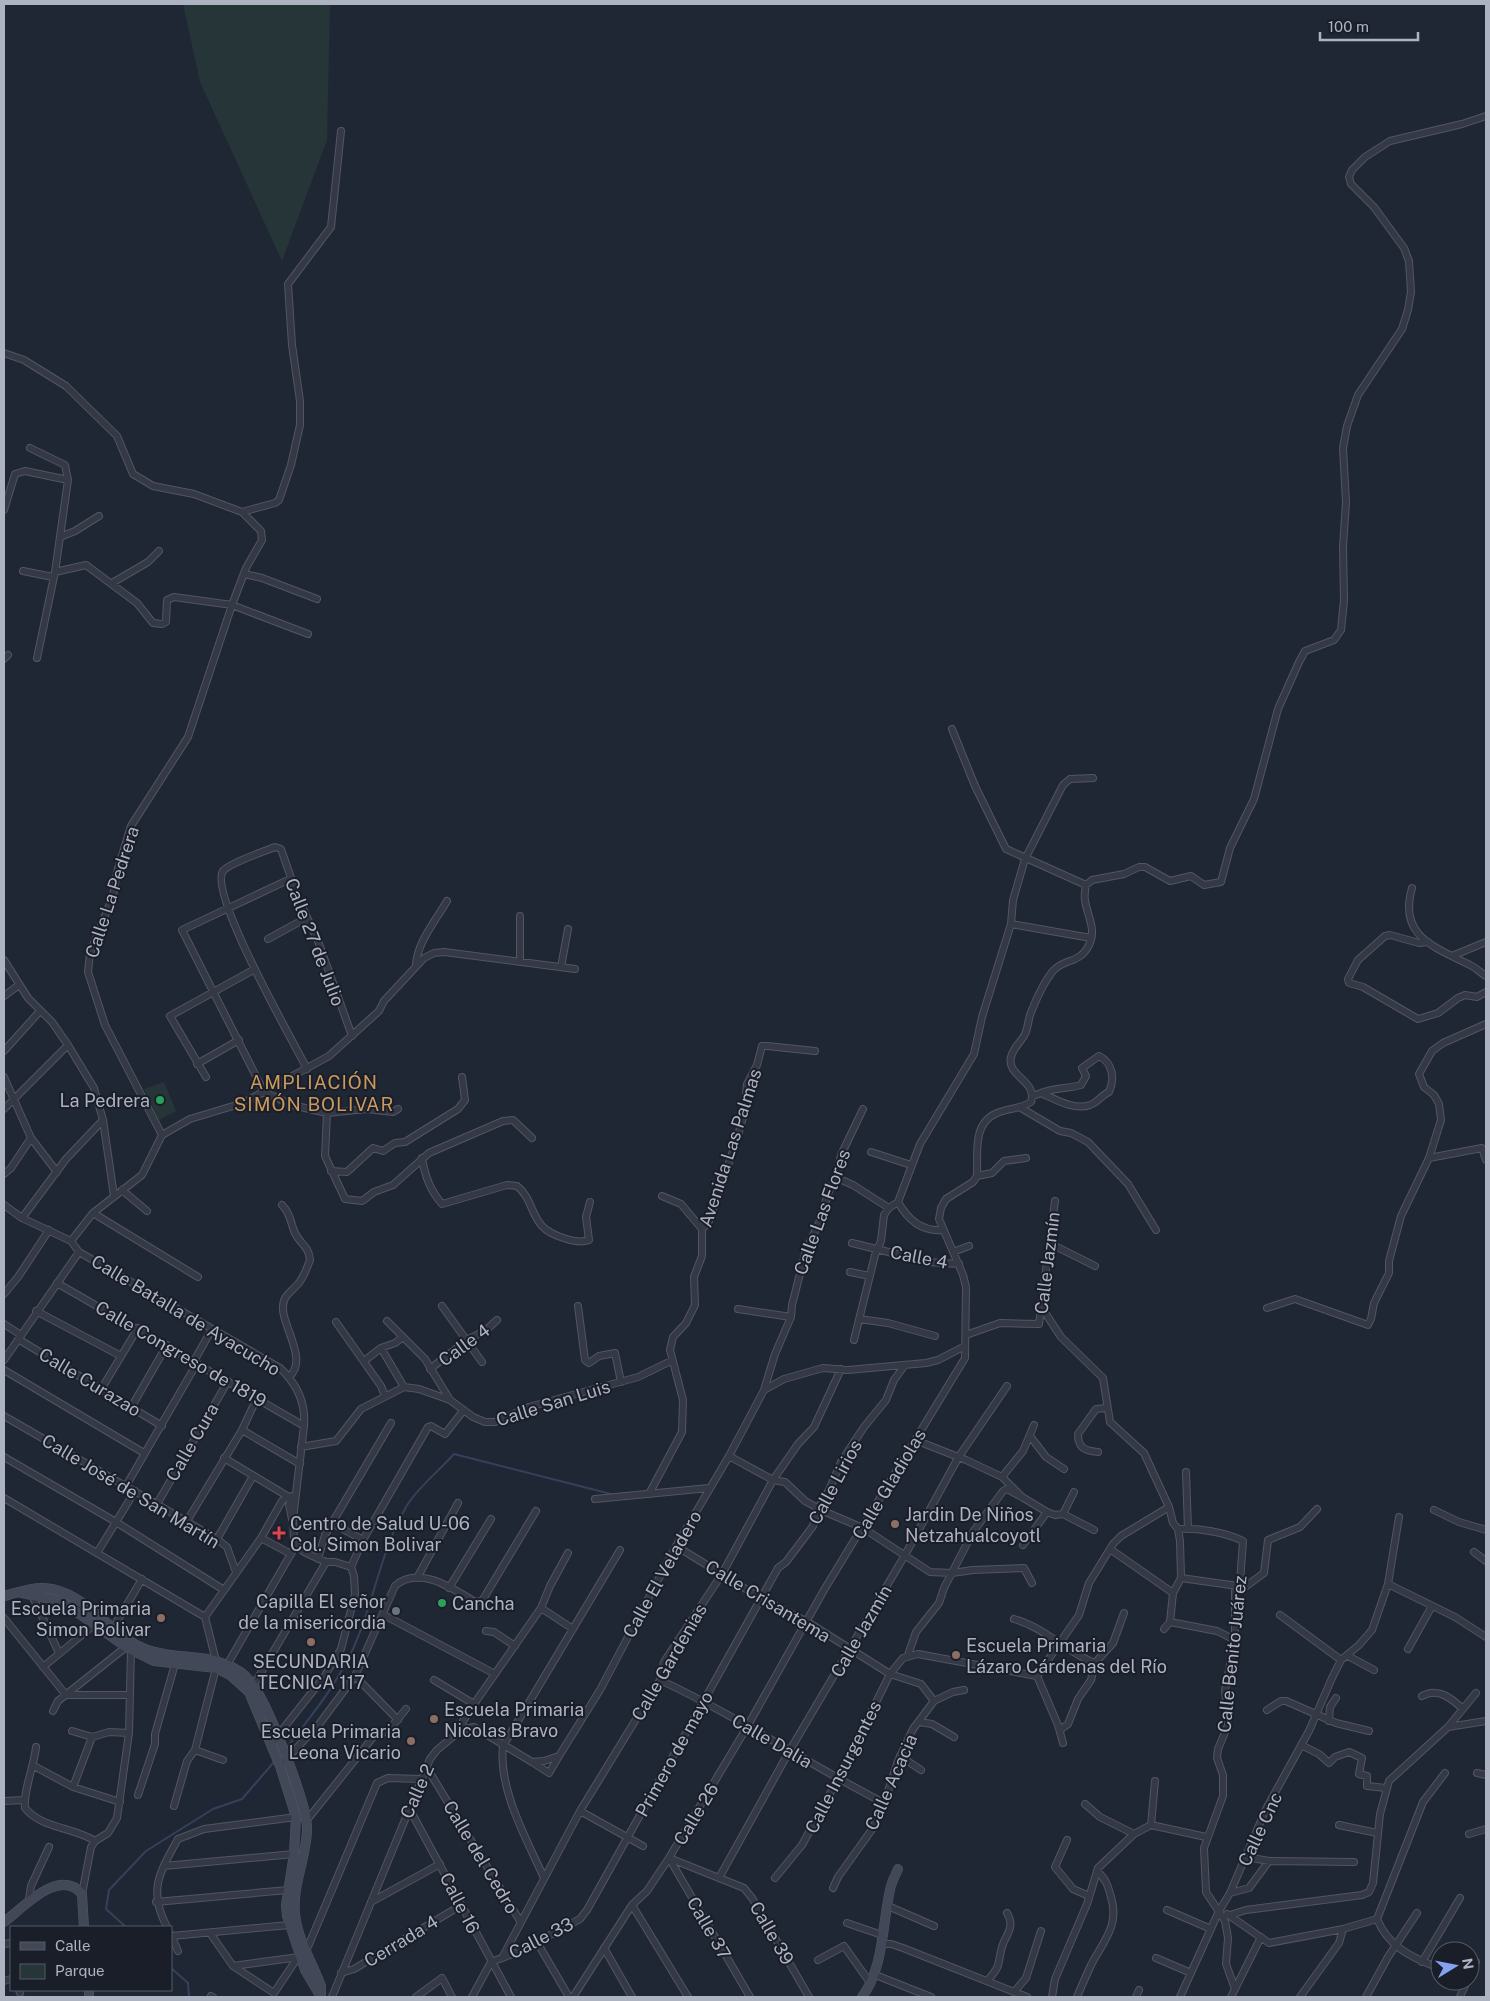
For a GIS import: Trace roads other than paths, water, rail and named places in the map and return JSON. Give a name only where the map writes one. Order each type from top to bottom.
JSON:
[{"type":"main road","points":[[6,1594],[46,1588],[68,1594],[130,1641],[145,1649],[216,1665],[252,1689],[278,1736],[296,1817],[294,1854],[286,1905],[289,1924],[302,1954]]},
{"type":"main road","points":[[28,1592],[61,1601],[128,1648],[154,1661],[175,1664],[227,1665],[249,1679],[271,1744],[302,1799],[307,1820],[307,1831],[294,1904],[302,1954],[308,1976],[321,1997]]},
{"type":"main road","points":[[862,1997],[871,1984],[882,1940],[890,1890],[898,1869]]},
{"type":"main road","points":[[4,1922],[29,1899],[59,1886],[72,1887],[82,1894],[84,1926]]},
{"type":"street","points":[[978,1176],[976,1152],[983,1123],[997,1113],[1021,1108],[1031,1102],[1033,1096],[1031,1088],[1011,1066],[1011,1058],[1026,1031],[1030,1016],[1052,972],[1058,966],[1083,955],[1091,938],[1091,922],[1085,900],[1086,885],[1092,880],[1124,874],[1138,867],[1145,867],[1170,881],[1191,876],[1204,885],[1220,882],[1230,848],[1254,799],[1278,708],[1299,662],[1305,651],[1334,640],[1341,630],[1344,600],[1342,547],[1346,502],[1343,448],[1347,426],[1358,395],[1402,329],[1411,292],[1409,261],[1404,248],[1374,207],[1351,184],[1349,177],[1352,170],[1361,160],[1390,141],[1462,124],[1486,116]]},
{"type":"street","points":[[4,353],[24,360],[66,386],[116,436],[133,474],[153,486],[194,494],[242,512],[279,500],[299,432],[300,401],[292,345],[288,284],[331,227],[341,131]]},
{"type":"street","points":[[30,448],[65,465],[68,480],[54,574],[37,658]]},
{"type":"street","points":[[4,510],[15,474],[25,471],[68,480]]},
{"type":"street","name":"Calle La Pedrera","points":[[162,1135],[106,1025],[88,972],[90,953],[109,909],[131,826],[175,759],[191,730],[232,605],[244,574],[263,535],[242,512]]},
{"type":"street","points":[[60,537],[99,516]]},
{"type":"street","points":[[112,583],[148,562],[158,551]]},
{"type":"street","points":[[23,571],[54,574],[86,565],[137,603],[153,624],[157,625],[166,622],[165,604],[170,599],[232,605],[308,634]]},
{"type":"street","points":[[244,574],[262,578],[317,599]]},
{"type":"street","points":[[952,729],[975,786],[1006,849],[1086,885]]},
{"type":"street","points":[[854,1340],[878,1249],[884,1215],[889,1208],[898,1202],[920,1144],[974,1054],[982,1017],[1011,924],[1014,900],[1025,859],[1063,786],[1070,779],[1092,778]]},
{"type":"street","name":"Calle 27 de Julio","points":[[229,909],[222,891],[221,876],[226,868],[279,847],[290,879],[318,941],[352,1036]]},
{"type":"street","points":[[290,879],[182,930],[212,993],[239,1040],[264,1092],[292,1105],[327,1113],[367,1108],[393,1112],[398,1110]]},
{"type":"street","points":[[1412,888],[1409,899],[1409,918],[1414,928],[1428,942],[1486,976]]},
{"type":"street","points":[[416,966],[417,955],[421,946],[447,901]]},
{"type":"street","points":[[229,909],[255,969],[307,1069]]},
{"type":"street","points":[[520,916],[520,962]]},
{"type":"street","points":[[268,939],[299,922],[308,921]]},
{"type":"street","points":[[1011,924],[1091,938]]},
{"type":"street","points":[[561,967],[562,948],[568,929]]},
{"type":"street","points":[[1428,942],[1419,943],[1390,934],[1385,936],[1358,960],[1348,979],[1349,984],[1363,987],[1418,1019],[1438,1013],[1458,998],[1465,996],[1477,997],[1486,992]]},
{"type":"street","points":[[1452,956],[1486,942]]},
{"type":"street","points":[[71,1241],[93,1213],[142,1175],[162,1135],[190,1119],[244,1103],[328,1056],[379,1011],[384,1001],[416,966],[429,956],[444,952],[575,969]]},
{"type":"street","points":[[4,960],[19,984],[68,1045],[94,1088],[103,1120],[114,1196]]},
{"type":"street","points":[[206,1078],[170,1016],[255,969]]},
{"type":"street","points":[[4,996],[19,984]]},
{"type":"street","points":[[4,1051],[40,1011]]},
{"type":"street","points":[[1267,1308],[1295,1299],[1368,1325],[1374,1303],[1388,1273],[1389,1261],[1401,1216],[1429,1158],[1442,1112],[1434,1095],[1420,1081],[1419,1074],[1432,1051],[1486,1024]]},
{"type":"street","points":[[197,1064],[239,1040]]},
{"type":"street","points":[[4,1110],[68,1045]]},
{"type":"street","name":"Avenida Las Palmas","points":[[671,1361],[670,1350],[673,1337],[686,1322],[695,1305],[694,1277],[702,1256],[702,1229],[709,1221],[736,1142],[744,1114],[747,1084],[757,1066],[762,1046],[815,1052]]},
{"type":"street","points":[[1033,1096],[1041,1093],[1058,1087],[1068,1089],[1081,1085],[1086,1076],[1082,1068],[1099,1056],[1106,1060],[1114,1082],[1109,1092],[1100,1096],[1092,1105],[1078,1107],[1041,1093]]},
{"type":"street","points":[[4,1076],[31,1138],[56,1172]]},
{"type":"street","points":[[331,1171],[347,1172],[373,1148],[383,1151],[395,1143],[405,1142],[458,1110],[465,1100],[462,1077]]},
{"type":"street","points":[[1021,1108],[1060,1131],[1071,1133],[1088,1142],[1128,1184],[1156,1230]]},
{"type":"street","name":"Calle Las Flores","points":[[791,1317],[792,1305],[806,1250],[819,1223],[841,1155],[863,1109]]},
{"type":"street","points":[[327,1113],[325,1156],[345,1199],[362,1201],[374,1192],[393,1185],[422,1158],[466,1136],[503,1121],[513,1120],[532,1138]]},
{"type":"street","points":[[22,1218],[56,1172],[103,1120]]},
{"type":"street","points":[[4,1174],[11,1168],[31,1138]]},
{"type":"street","points":[[1429,1158],[1482,1148],[1486,1160]]},
{"type":"street","points":[[871,1152],[912,1165]]},
{"type":"street","points":[[422,1158],[425,1175],[431,1190],[442,1204],[507,1186],[517,1186],[531,1203],[543,1228],[569,1242],[589,1240],[586,1217],[590,1202]]},
{"type":"street","points":[[898,1202],[904,1212],[918,1226],[930,1231],[943,1230],[939,1219],[941,1208],[946,1199],[973,1182],[978,1176],[992,1172],[1004,1161],[1026,1158]]},
{"type":"street","points":[[835,1177],[889,1208]]},
{"type":"street","points":[[122,1190],[147,1210]]},
{"type":"street","points":[[662,1196],[681,1204],[702,1229]]},
{"type":"street","name":"Calle Jazmín","points":[[966,1335],[1000,1323],[1039,1324],[1055,1201]]},
{"type":"street","points":[[4,1205],[22,1218],[71,1241],[79,1252]]},
{"type":"street","points":[[282,1205],[289,1212],[296,1236],[307,1246],[310,1260],[298,1285],[286,1294],[282,1308],[292,1338],[296,1361],[293,1373],[289,1377]]},
{"type":"street","points":[[93,1213],[198,1277]]},
{"type":"street","points":[[6,1291],[18,1277],[49,1230]]},
{"type":"street","name":"Calle Gladiolas","points":[[806,1621],[965,1358],[966,1287],[959,1264],[943,1230]]},
{"type":"street","name":"Calle 4","points":[[852,1243],[929,1262],[959,1264]]},
{"type":"street","points":[[1050,1243],[1095,1266]]},
{"type":"street","points":[[953,1252],[969,1246]]},
{"type":"street","name":"Calle Batalla de Ayacucho","points":[[4,1360],[36,1311],[79,1252],[280,1368],[289,1377],[302,1399],[305,1411],[300,1464],[292,1496],[292,1530],[296,1545]]},
{"type":"street","points":[[850,1272],[870,1276]]},
{"type":"street","points":[[4,1280],[6,1291]]},
{"type":"street","name":"Calle Congreso de 1819","points":[[57,1282],[304,1426]]},
{"type":"street","points":[[442,1306],[482,1362]]},
{"type":"street","points":[[578,1306],[587,1363],[599,1356],[615,1353],[621,1382]]},
{"type":"street","points":[[1042,1308],[1061,1338],[1103,1378],[1110,1422],[1144,1452],[1169,1507],[1173,1523],[1178,1529],[1181,1578],[1173,1593],[1170,1622],[1164,1629]]},
{"type":"street","points":[[738,1309],[791,1317]]},
{"type":"street","points":[[36,1311],[121,1356]]},
{"type":"street","name":"Calle El Veladero","points":[[532,1762],[549,1773],[600,1690],[676,1546],[729,1456],[764,1390],[775,1354],[791,1317]]},
{"type":"street","points":[[859,1319],[888,1323],[935,1336]]},
{"type":"street","name":"Calle 4","points":[[430,1369],[467,1340],[492,1326],[497,1320]]},
{"type":"street","name":"Calle San Luis","points":[[387,1321],[425,1359],[450,1400],[479,1421],[495,1422],[528,1407],[621,1382],[654,1370],[671,1361]]},
{"type":"street","points":[[336,1322],[381,1386],[385,1396]]},
{"type":"street","points":[[4,1324],[19,1337]]},
{"type":"street","points":[[102,1388],[138,1328]]},
{"type":"street","points":[[126,1486],[144,1453],[162,1426],[212,1329]]},
{"type":"street","name":"Calle Curazao","points":[[19,1337],[162,1426]]},
{"type":"street","points":[[364,1361],[381,1348],[395,1343],[403,1337]]},
{"type":"street","points":[[132,1406],[167,1345]]},
{"type":"street","points":[[764,1390],[784,1379],[822,1368],[841,1370],[932,1362],[965,1346]]},
{"type":"street","points":[[381,1348],[404,1387]]},
{"type":"street","points":[[649,1494],[682,1432],[684,1424],[683,1400],[671,1361]]},
{"type":"street","name":"Calle Lirios","points":[[762,1599],[778,1568],[786,1562],[812,1526],[818,1508],[830,1490],[841,1462],[864,1427],[886,1400],[894,1380],[904,1365]]},
{"type":"street","points":[[4,1370],[144,1453]]},
{"type":"street","name":"Calle Gardenias","points":[[502,1958],[580,1811],[660,1680],[664,1662],[722,1574],[773,1480],[798,1444],[814,1427],[841,1370]]},
{"type":"street","name":"Calle Cura","points":[[157,1504],[228,1381]]},
{"type":"street","name":"Calle Jazmín","points":[[719,1878],[790,1750],[905,1555],[958,1458],[1006,1386]]},
{"type":"street","points":[[301,1447],[336,1441],[345,1433],[361,1409],[404,1387],[419,1389],[450,1400]]},
{"type":"street","points":[[187,1521],[242,1430],[257,1398]]},
{"type":"street","points":[[1098,1452],[1085,1451],[1080,1447],[1078,1434],[1096,1409],[1107,1408]]},
{"type":"street","points":[[271,1744],[324,1677],[341,1649],[355,1594],[354,1576],[351,1568],[363,1540],[430,1426],[445,1434],[463,1411]]},
{"type":"street","name":"Calle José de San Martín","points":[[4,1416],[217,1539],[226,1547],[236,1572]]},
{"type":"street","points":[[318,1559],[320,1548],[332,1522],[391,1423]]},
{"type":"street","points":[[1002,1477],[1023,1451],[1034,1425]]},
{"type":"street","points":[[242,1430],[300,1464]]},
{"type":"street","points":[[1030,1436],[1046,1457],[1064,1469]]},
{"type":"street","points":[[915,1440],[938,1448],[1002,1477],[1022,1497]]},
{"type":"street","points":[[729,1456],[773,1480],[785,1482],[805,1501],[863,1528],[930,1572],[952,1573],[973,1570],[1024,1568],[1032,1583]]},
{"type":"street","points":[[4,1457],[116,1522],[224,1590]]},
{"type":"street","points":[[224,1458],[253,1476],[292,1496]]},
{"type":"street","points":[[1178,1529],[1188,1528],[1186,1472]]},
{"type":"street","points":[[217,1539],[253,1476]]},
{"type":"street","points":[[595,1499],[709,1488]]},
{"type":"street","points":[[1037,1676],[918,1654],[908,1655],[916,1632],[939,1603],[973,1532],[1003,1491],[1007,1490],[1022,1497],[1047,1512],[1055,1515],[1063,1514],[1094,1530]]},
{"type":"street","points":[[97,1553],[135,1491]]},
{"type":"street","points":[[1063,1514],[1074,1492]]},
{"type":"street","points":[[205,1617],[261,1538],[282,1501],[292,1496]]},
{"type":"street","points":[[4,1498],[205,1617],[216,1665],[195,1750],[187,1761],[174,1806]]},
{"type":"street","points":[[417,1578],[458,1503]]},
{"type":"street","points":[[1037,1676],[1079,1614],[1089,1583],[1120,1536],[1169,1507]]},
{"type":"street","points":[[1181,1578],[1238,1586],[1249,1585],[1264,1573],[1268,1540],[1300,1527],[1317,1510]]},
{"type":"street","points":[[1434,1510],[1454,1520],[1486,1530]]},
{"type":"street","points":[[283,1764],[320,1723],[355,1676],[384,1615],[395,1586],[402,1580],[435,1578],[449,1588],[479,1602],[482,1601],[536,1511]]},
{"type":"street","points":[[1023,1545],[1047,1512]]},
{"type":"street","points":[[1280,1615],[1341,1660],[1348,1656],[1372,1630],[1388,1584],[1399,1516]]},
{"type":"street","points":[[449,1588],[491,1520]]},
{"type":"street","points":[[332,1522],[363,1540]]},
{"type":"street","name":"Calle Benito Juárez","points":[[1188,1528],[1235,1537],[1243,1541],[1238,1586],[1235,1591],[1235,1640],[1226,1690],[1228,1725],[1218,1749],[1217,1758],[1223,1775],[1223,1796],[1206,1836],[1204,1848],[1206,1892],[1225,1921],[1228,1938],[1226,1964],[1236,1989]]},
{"type":"street","points":[[261,1538],[291,1554]]},
{"type":"street","points":[[227,1665],[296,1545],[318,1559],[326,1562],[335,1562],[351,1568]]},
{"type":"street","name":"Calle Crisantema","points":[[676,1546],[762,1599],[806,1621],[890,1674],[921,1684],[934,1702]]},
{"type":"street","points":[[1110,1549],[1173,1593]]},
{"type":"street","points":[[544,1878],[511,1800],[503,1765],[503,1746],[620,1550]]},
{"type":"street","points":[[1474,1552],[1486,1561]]},
{"type":"street","name":"Calle 2","points":[[332,1997],[340,1973],[371,1902],[420,1779],[437,1750],[461,1730],[463,1721],[474,1704],[541,1608],[550,1586],[568,1553]]},
{"type":"street","points":[[252,1689],[326,1562]]},
{"type":"street","points":[[113,1628],[142,1579]]},
{"type":"street","points":[[1388,1584],[1432,1606],[1486,1637]]},
{"type":"street","points":[[28,1592],[59,1653]]},
{"type":"street","name":"Primero de mayo","points":[[587,1910],[703,1700],[762,1599]]},
{"type":"street","points":[[1408,1650],[1432,1606]]},
{"type":"street","points":[[541,1608],[573,1629]]},
{"type":"street","points":[[1060,1730],[1068,1724],[1078,1699],[1091,1680],[1096,1663],[1113,1643],[1124,1613]]},
{"type":"street","points":[[384,1615],[495,1674]]},
{"type":"street","points":[[4,1618],[66,1695]]},
{"type":"street","points":[[1014,1619],[1028,1623],[1077,1656],[1096,1663]]},
{"type":"street","name":"Calle 26","points":[[573,1997],[632,1905],[647,1891],[669,1858],[747,1727],[806,1621]]},
{"type":"street","points":[[1170,1622],[1217,1631],[1235,1640]]},
{"type":"street","points":[[43,1668],[94,1625]]},
{"type":"street","points":[[486,1631],[494,1632],[515,1646]]},
{"type":"street","points":[[82,1894],[91,1848],[113,1826],[117,1818],[120,1802],[129,1733],[128,1648]]},
{"type":"street","points":[[54,1711],[58,1701],[128,1648]]},
{"type":"street","name":"Calle Insurgentes","points":[[775,1878],[802,1845],[838,1779],[890,1674],[908,1655]]},
{"type":"street","points":[[1348,1656],[1374,1670]]},
{"type":"street","name":"Calle Cnc","points":[[1180,1997],[1218,1911],[1230,1893],[1266,1809],[1301,1745],[1341,1660]]},
{"type":"street","points":[[138,1795],[155,1744],[175,1664]]},
{"type":"street","points":[[355,1676],[398,1720]]},
{"type":"street","points":[[1037,1676],[1060,1730],[1063,1743]]},
{"type":"street","points":[[434,1680],[474,1704]]},
{"type":"street","name":"Calle Dalia","points":[[660,1680],[703,1700],[838,1779],[884,1803]]},
{"type":"street","points":[[934,1702],[953,1692],[964,1690]]},
{"type":"street","points":[[1422,1696],[1434,1692],[1440,1693],[1448,1696],[1463,1709]]},
{"type":"street","points":[[1230,1914],[1246,1910],[1362,1895],[1369,1892],[1373,1884],[1377,1833],[1386,1788],[1396,1774],[1448,1727],[1476,1693]]},
{"type":"street","points":[[66,1695],[129,1694]]},
{"type":"street","points":[[1329,1720],[1330,1707],[1336,1698]]},
{"type":"street","points":[[1267,1710],[1281,1701],[1329,1720],[1369,1731]]},
{"type":"street","name":"Calle Acacia","points":[[833,1888],[838,1876],[873,1828],[884,1803],[900,1756],[919,1722],[934,1702]]},
{"type":"street","points":[[307,1820],[374,1736],[388,1731],[406,1709]]},
{"type":"street","points":[[919,1722],[932,1724],[954,1737]]},
{"type":"street","points":[[1448,1727],[1486,1722]]},
{"type":"street","points":[[461,1730],[474,1727],[532,1762],[544,1761],[558,1756]]},
{"type":"street","points":[[72,1731],[92,1737],[109,1732],[129,1733]]},
{"type":"street","points":[[73,1787],[92,1737]]},
{"type":"street","points":[[1301,1745],[1319,1754],[1328,1763],[1335,1756],[1349,1752],[1362,1758],[1359,1774],[1367,1776],[1367,1786],[1386,1788]]},
{"type":"street","points":[[36,1747],[25,1808],[56,1827],[79,1833],[95,1842]]},
{"type":"street","points":[[195,1750],[223,1760]]},
{"type":"street","points":[[900,1756],[922,1770]]},
{"type":"street","points":[[34,1766],[73,1787],[120,1802]]},
{"type":"street","name":"Calle del Cedro","points":[[427,1768],[520,1921]]},
{"type":"street","points":[[1430,1965],[1396,1947],[1384,1935],[1377,1919],[1423,1802],[1445,1773]]},
{"type":"street","points":[[1477,1773],[1486,1775]]},
{"type":"street","points":[[210,1933],[233,1966],[274,1993],[302,1954],[376,1783],[388,1778],[420,1779]]},
{"type":"street","points":[[1151,1825],[1155,1781]]},
{"type":"street","points":[[4,1801],[25,1800]]},
{"type":"street","points":[[1085,1804],[1100,1817],[1134,1834]]},
{"type":"street","name":"Calle 16","points":[[409,1808],[440,1864],[460,1906],[511,1997]]},
{"type":"street","points":[[580,1811],[643,1846]]},
{"type":"street","points":[[167,1926],[156,1902],[158,1884],[164,1866],[178,1839],[192,1832],[220,1826],[296,1817]]},
{"type":"street","points":[[1052,1997],[1056,1979],[1097,1871],[1134,1834],[1151,1825],[1206,1836]]},
{"type":"street","points":[[1339,1825],[1377,1833]]},
{"type":"street","points":[[1469,1834],[1486,1829]]},
{"type":"street","points":[[1067,1840],[1055,1867],[1073,1890],[1089,1896]]},
{"type":"street","points":[[29,1899],[31,1886],[49,1847]]},
{"type":"street","points":[[164,1866],[294,1854]]},
{"type":"street","points":[[1246,1857],[1269,1862],[1354,1862]]},
{"type":"street","name":"Calle 39","points":[[669,1858],[744,1888],[752,1898],[808,1997]]},
{"type":"street","name":"Calle 37","points":[[669,1858],[750,1997]]},
{"type":"street","points":[[1230,1893],[1249,1888],[1269,1862]]},
{"type":"street","points":[[371,1902],[440,1864]]},
{"type":"street","points":[[1077,1997],[1090,1967],[1110,1933],[1114,1920],[1114,1906],[1108,1886],[1105,1879],[1097,1871]]},
{"type":"street","points":[[156,1902],[288,1890]]},
{"type":"street","points":[[1422,1962],[1460,1898]]},
{"type":"street","points":[[632,1905],[688,1997]]},
{"type":"street","name":"Cerrada 4","points":[[340,1973],[354,1969],[460,1906]]},
{"type":"street","points":[[888,1906],[934,1926]]},
{"type":"street","name":"Calle 33","points":[[491,1962],[537,1942],[580,1919],[587,1910]]},
{"type":"street","points":[[1167,1910],[1211,1929]]},
{"type":"street","points":[[1218,1911],[1230,1914],[1269,1943],[1343,1929],[1377,1919]]},
{"type":"street","points":[[988,1980],[999,1968],[1002,1946],[1009,1934],[1009,1917],[1007,1913]]},
{"type":"street","points":[[1366,1997],[1417,1913]]},
{"type":"street","points":[[848,1923],[891,1944],[988,1980],[1027,1997]]},
{"type":"street","points":[[178,1951],[172,1936],[289,1924]]},
{"type":"street","points":[[1300,1997],[1340,1943],[1343,1929]]},
{"type":"street","points":[[1014,1992],[1026,1978],[1041,1931]]},
{"type":"street","points":[[1231,1997],[1261,1937]]},
{"type":"street","points":[[537,1942],[569,1997]]},
{"type":"street","points":[[818,1960],[844,1946],[871,1984]]},
{"type":"street","points":[[604,1948],[632,1997]]},
{"type":"street","points":[[233,1966],[302,1954]]},
{"type":"street","points":[[1156,1958],[1191,1974]]},
{"type":"street","points":[[472,1997],[491,1962]]},
{"type":"street","points":[[873,1974],[931,1997]]},
{"type":"street","points":[[416,1997],[442,1978],[452,1997]]},
{"type":"street","points":[[1136,1997],[1139,1990]]},
{"type":"waterway","points":[[287,1747],[328,1693],[354,1648],[391,1538],[406,1507],[410,1500],[454,1454],[615,1495]]},
{"type":"waterway","points":[[125,1926],[106,1909],[109,1890],[146,1851],[213,1809],[242,1799],[274,1762]]},
{"type":"waterway","points":[[172,1969],[188,1983],[189,1997]]},
{"type":"place","name":"La Pedrera","points":[[160,1100]]},
{"type":"place","name":"Jardin De Niños Netzahualcoyotl","points":[[895,1524]]},
{"type":"place","name":"Centro de Salud U-06 Col. Simon Bolivar","points":[[279,1533]]},
{"type":"place","name":"Cancha","points":[[442,1603]]},
{"type":"place","name":"Capilla El señor de la misericordia","points":[[396,1611]]},
{"type":"place","name":"Escuela Primaria Simon Bolivar","points":[[161,1618]]},
{"type":"place","name":"SECUNDARIA TECNICA 117","points":[[311,1642]]},
{"type":"place","name":"Escuela Primaria Lázaro Cárdenas del Río","points":[[956,1655]]},
{"type":"place","name":"Escuela Primaria Nicolas Bravo","points":[[434,1719]]},
{"type":"place","name":"Escuela Primaria Leona Vicario","points":[[411,1741]]},
{"type":"district","name":"AMPLIACIÓN SIMÓN BOLIVAR","points":[[314,1093]]}]
